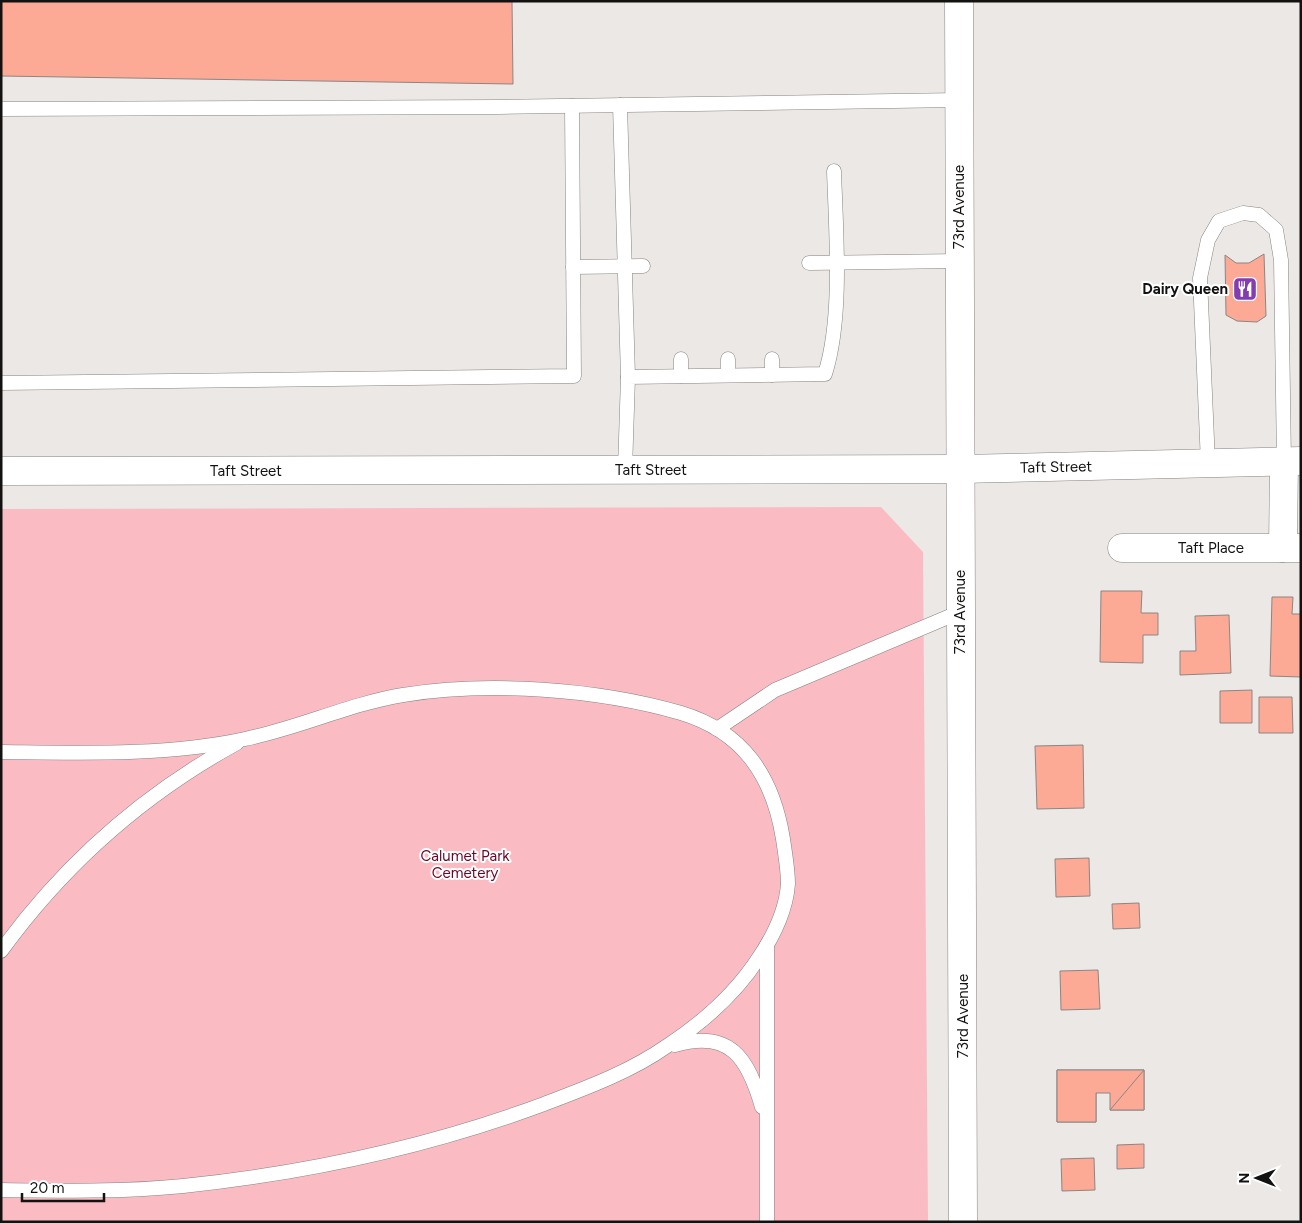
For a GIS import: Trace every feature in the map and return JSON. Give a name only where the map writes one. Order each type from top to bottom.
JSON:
[{"type":"street","name":"73rd Avenue","points":[[959,1],[963,1222]]},
{"type":"street","name":"Taft Street","points":[[1,471],[960,469],[1293,462]]},
{"type":"street","points":[[1292,548],[1293,462]]},
{"type":"street","name":"Taft Place","points":[[1122,548],[1292,548]]},
{"type":"lane","points":[[1,109],[572,106],[959,100]]},
{"type":"lane","points":[[620,105],[628,377],[625,470]]},
{"type":"lane","points":[[1,383],[574,376],[572,106]]},
{"type":"lane","points":[[628,377],[825,374],[833,350],[836,262],[834,171]]},
{"type":"lane","points":[[1208,464],[1200,278],[1208,240],[1219,221],[1243,213],[1259,216],[1276,230],[1281,260],[1293,462]]},
{"type":"lane","points":[[809,263],[959,261]]},
{"type":"lane","points":[[573,267],[643,266]]},
{"type":"lane","points":[[681,359],[681,376]]},
{"type":"lane","points":[[728,359],[728,375]]},
{"type":"lane","points":[[772,359],[772,375]]},
{"type":"lane","points":[[717,729],[775,690],[960,612]]},
{"type":"lane","points":[[1,752],[188,748],[244,739],[340,710],[402,695],[472,688],[535,688],[587,695],[679,712],[703,721],[734,739],[754,762],[769,788],[779,816],[788,885],[780,918],[767,945],[729,996],[701,1022],[665,1048],[622,1072],[516,1114],[447,1136],[359,1158],[238,1179],[178,1186],[91,1191],[1,1190]]},
{"type":"lane","points":[[1,951],[58,880],[109,832],[152,795],[202,762],[244,739]]},
{"type":"lane","points":[[767,945],[767,1222]]},
{"type":"lane","points":[[665,1048],[694,1040],[719,1042],[732,1048],[744,1064],[757,1089],[767,1124]]},
{"type":"green space","name":"Calumet Park Cemetery","points":[[881,507],[923,552],[928,1222],[1,1222],[1,509]]},
{"type":"building","points":[[1,1],[512,1],[513,84],[1,76]]},
{"type":"building","name":"Dairy Queen","points":[[1264,254],[1266,316],[1257,322],[1237,321],[1226,315],[1225,255],[1236,263],[1249,263]]},
{"type":"building","points":[[1101,591],[1142,591],[1141,613],[1158,613],[1158,635],[1143,635],[1143,663],[1100,662]]},
{"type":"building","points":[[1272,597],[1293,597],[1292,614],[1301,614],[1301,677],[1270,676]]},
{"type":"building","points":[[1229,615],[1231,673],[1180,675],[1180,651],[1196,651],[1195,616]]},
{"type":"building","points":[[1252,690],[1252,723],[1220,723],[1220,691]]},
{"type":"building","points":[[1259,697],[1292,697],[1293,733],[1259,733]]},
{"type":"building","points":[[1083,745],[1084,808],[1037,809],[1035,746]]},
{"type":"building","points":[[1089,858],[1090,896],[1056,897],[1055,859]]},
{"type":"building","points":[[1139,903],[1140,928],[1113,929],[1112,904]]},
{"type":"building","points":[[1098,970],[1100,1009],[1061,1010],[1060,971]]},
{"type":"building","points":[[1057,1070],[1144,1070],[1096,1093],[1096,1122],[1057,1122]]},
{"type":"building","points":[[1057,1070],[1144,1070],[1144,1110],[1110,1110],[1110,1093],[1096,1093],[1096,1122],[1057,1122]]},
{"type":"building","points":[[1144,1070],[1144,1110],[1110,1110]]},
{"type":"building","points":[[1144,1144],[1144,1168],[1117,1169],[1117,1145]]},
{"type":"building","points":[[1094,1158],[1095,1190],[1062,1191],[1061,1159]]},
{"type":"place","name":"Dairy Queen","points":[[1245,289]]}]
